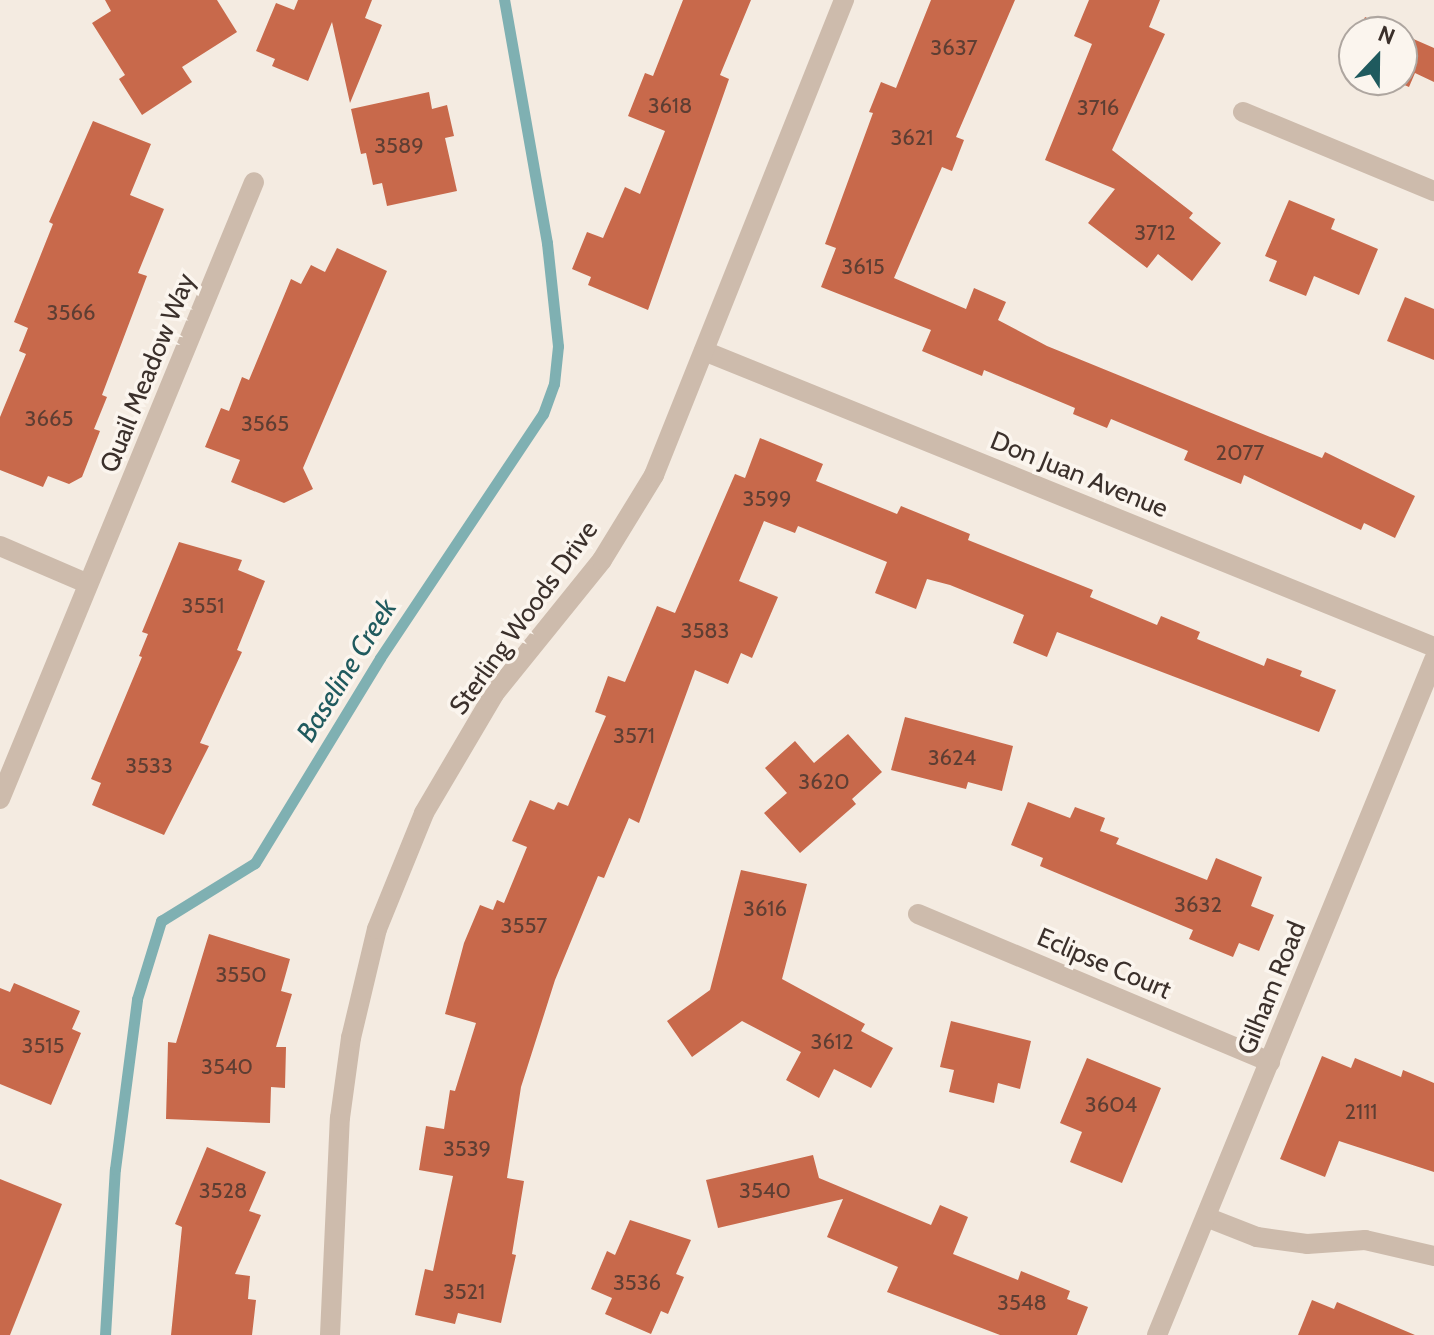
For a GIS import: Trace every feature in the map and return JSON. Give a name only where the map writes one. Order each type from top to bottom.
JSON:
[{"type":"street","name":"Sterling Woods Drive","points":[[330,1335],[340,1118],[351,1038],[377,929],[424,813],[494,694],[602,560],[654,475],[844,0]]},
{"type":"street","points":[[1243,112],[1434,191]]},
{"type":"street","name":"Quail Meadow Way","points":[[0,799],[86,583],[254,182]]},
{"type":"street","name":"Don Juan Avenue","points":[[704,351],[1434,647]]},
{"type":"street","points":[[0,546],[86,583]]},
{"type":"street","name":"Gilham Road","points":[[1157,1335],[1434,660]]},
{"type":"street","name":"Eclipse Court","points":[[918,914],[1270,1062]]},
{"type":"street","points":[[1206,1217],[1257,1237],[1307,1244],[1365,1240],[1434,1256]]},
{"type":"building","points":[[105,0],[217,0],[237,32],[182,67],[192,82],[142,115],[119,79],[125,75],[92,23],[111,11]]},
{"type":"building","points":[[298,0],[372,0],[365,18],[382,25],[350,103],[332,22],[308,81],[272,66],[275,59],[256,51],[276,3],[294,10]]},
{"type":"building","points":[[683,0],[751,0],[720,75],[729,79],[648,310],[588,285],[591,277],[572,269],[587,232],[603,238],[625,187],[640,194],[665,131],[628,116],[645,73],[653,76]]},
{"type":"building","points":[[931,0],[1015,0],[956,137],[964,140],[952,171],[942,167],[894,278],[966,309],[974,288],[1006,302],[998,320],[1047,346],[1322,458],[1325,452],[1415,496],[1395,538],[1364,523],[1361,530],[1244,475],[1241,484],[1184,460],[1188,451],[1111,419],[1107,428],[1073,414],[1075,408],[984,370],[982,376],[922,351],[931,330],[821,287],[836,248],[825,244],[873,113],[869,112],[881,82],[896,88]]},
{"type":"building","points":[[1089,0],[1160,0],[1149,27],[1165,34],[1112,150],[1193,213],[1189,218],[1221,243],[1192,281],[1158,254],[1147,268],[1088,223],[1115,189],[1045,160],[1092,44],[1074,36]]},
{"type":"building","points":[[1418,41],[1434,48],[1434,82],[1418,74]]},
{"type":"building","points":[[429,92],[432,109],[447,105],[454,136],[445,138],[457,191],[387,206],[382,183],[373,185],[366,153],[361,154],[351,109]]},
{"type":"building","points":[[93,121],[151,144],[130,195],[164,209],[138,273],[147,276],[102,395],[107,397],[94,429],[100,431],[82,477],[69,484],[48,476],[43,487],[0,470],[0,417],[26,354],[19,351],[28,328],[14,322],[53,224],[49,222]]},
{"type":"building","points":[[1289,200],[1335,219],[1331,229],[1378,249],[1359,295],[1314,276],[1306,296],[1269,281],[1277,261],[1265,256]]},
{"type":"building","points":[[337,248],[387,271],[303,468],[313,489],[284,503],[231,482],[240,460],[205,447],[221,408],[229,411],[242,377],[249,380],[291,279],[301,284],[311,265],[325,272]]},
{"type":"building","points":[[1405,297],[1434,309],[1434,360],[1387,341]]},
{"type":"building","points":[[760,438],[823,464],[816,481],[897,514],[901,506],[970,534],[968,540],[1093,590],[1090,597],[1157,625],[1161,616],[1200,632],[1197,639],[1264,666],[1267,658],[1302,671],[1300,676],[1336,690],[1319,732],[1057,632],[1047,657],[1013,643],[1024,615],[927,579],[916,609],[875,593],[887,562],[798,526],[795,533],[764,521],[739,581],[778,597],[752,658],[741,653],[728,684],[695,670],[639,823],[629,818],[604,878],[598,876],[555,980],[521,1087],[507,1178],[524,1181],[512,1254],[516,1255],[501,1323],[458,1313],[455,1324],[415,1315],[425,1269],[433,1271],[453,1176],[419,1170],[426,1126],[444,1129],[450,1090],[455,1091],[476,1023],[445,1014],[464,943],[480,905],[493,910],[497,900],[504,903],[527,847],[512,841],[530,800],[554,810],[558,802],[568,806],[606,716],[595,712],[608,676],[625,682],[657,606],[675,613],[735,474],[745,478]]},
{"type":"building","points":[[179,542],[242,560],[238,570],[265,581],[237,650],[242,652],[200,743],[209,746],[164,835],[92,805],[101,783],[91,779],[142,657],[139,656],[148,634],[142,632]]},
{"type":"building","points":[[905,717],[1013,746],[1002,791],[968,782],[966,789],[891,770]]},
{"type":"building","points":[[848,734],[882,772],[852,799],[856,804],[800,853],[764,813],[787,793],[765,768],[795,741],[814,763]]},
{"type":"building","points":[[1028,802],[1070,818],[1075,807],[1105,818],[1100,831],[1119,838],[1116,844],[1207,880],[1216,858],[1262,877],[1251,906],[1274,915],[1259,951],[1239,943],[1233,957],[1189,939],[1193,930],[1040,866],[1043,858],[1011,845]]},
{"type":"building","points":[[741,870],[807,884],[782,979],[865,1024],[861,1031],[893,1048],[871,1088],[834,1069],[819,1098],[786,1080],[801,1052],[742,1021],[692,1057],[667,1021],[710,990]]},
{"type":"building","points":[[209,934],[290,959],[281,991],[292,994],[276,1047],[286,1047],[285,1088],[271,1087],[270,1123],[166,1119],[168,1042],[176,1043]]},
{"type":"building","points":[[14,983],[80,1011],[72,1029],[81,1033],[51,1105],[0,1084],[0,988],[10,992]]},
{"type":"building","points":[[951,1021],[1031,1041],[1020,1089],[998,1083],[994,1103],[949,1092],[954,1070],[940,1067]]},
{"type":"building","points":[[1322,1056],[1351,1068],[1355,1058],[1401,1077],[1403,1070],[1434,1083],[1434,1172],[1339,1141],[1325,1177],[1280,1159]]},
{"type":"building","points":[[1087,1058],[1161,1088],[1122,1183],[1070,1162],[1082,1132],[1060,1123]]},
{"type":"building","points":[[207,1147],[266,1172],[249,1211],[261,1215],[235,1274],[250,1276],[248,1299],[256,1300],[252,1335],[171,1335],[182,1227],[175,1224]]},
{"type":"building","points":[[813,1155],[819,1178],[931,1225],[940,1205],[968,1217],[953,1254],[1018,1280],[1021,1271],[1070,1291],[1067,1299],[1088,1307],[1077,1335],[1000,1335],[887,1292],[898,1267],[827,1237],[843,1199],[718,1228],[706,1180]]},
{"type":"building","points":[[0,1179],[62,1204],[10,1335],[0,1335]]},
{"type":"building","points":[[630,1220],[691,1240],[676,1274],[684,1277],[668,1314],[661,1311],[651,1334],[605,1314],[612,1298],[591,1289],[607,1251],[615,1255]]},
{"type":"building","points":[[1312,1300],[1334,1309],[1337,1302],[1415,1335],[1298,1335]]},
{"type":"waterway","name":"Baseline Creek","points":[[105,1335],[115,1169],[137,999],[161,921],[255,863],[380,658],[543,414],[554,384],[558,346],[547,243],[504,0]]}]
